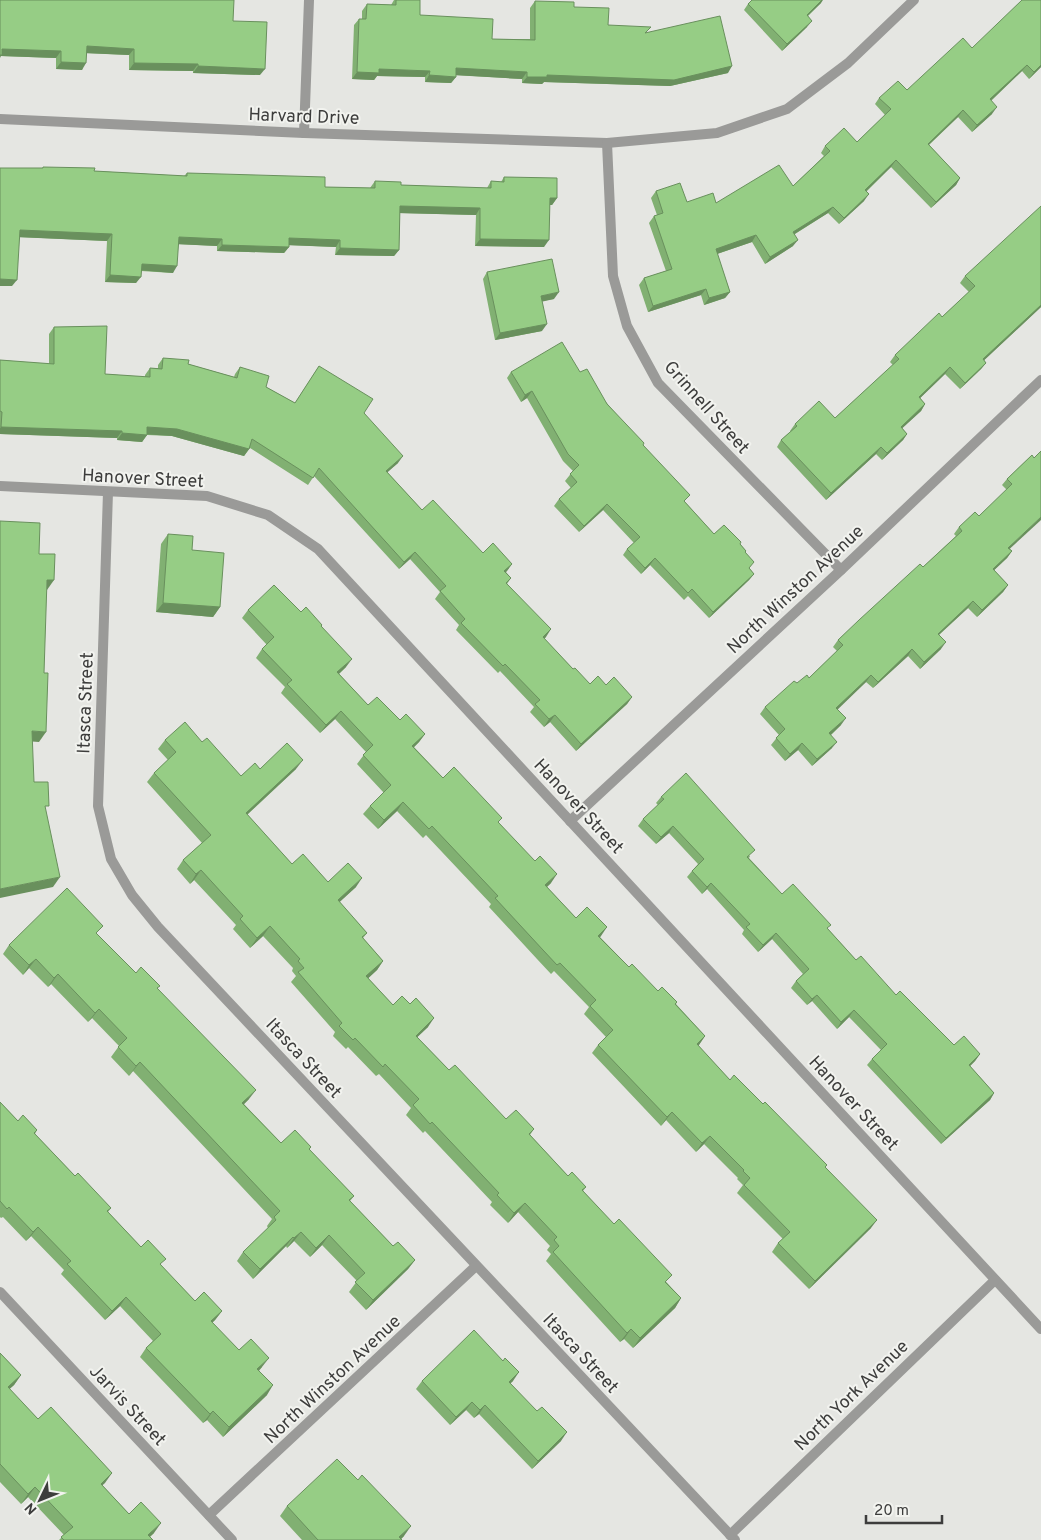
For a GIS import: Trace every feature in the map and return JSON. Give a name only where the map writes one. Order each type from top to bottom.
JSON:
[{"type":"street","points":[[304,133],[309,0]]},
{"type":"street","name":"Harvard Drive","points":[[0,119],[304,133],[607,143],[717,133],[787,109],[848,63],[914,0]]},
{"type":"street","name":"Grinnell Street","points":[[607,143],[613,276],[626,326],[658,383],[841,570]]},
{"type":"street","name":"North Winston Avenue","points":[[570,821],[841,570],[1041,380]]},
{"type":"street","name":"Hanover Street","points":[[0,486],[206,496],[268,516],[318,550],[1041,1329]]},
{"type":"street","name":"Itasca Street","points":[[108,492],[98,806],[111,859],[132,895],[158,926],[476,1266],[733,1537]]},
{"type":"street","name":"North Winston Avenue","points":[[209,1515],[476,1266]]},
{"type":"street","name":"North York Avenue","points":[[733,1537],[995,1280]]},
{"type":"street","name":"Jarvis Street","points":[[0,1292],[232,1540]]},
{"type":"building","points":[[0,0],[234,0],[233,21],[267,22],[265,69],[198,66],[198,64],[134,63],[134,49],[87,46],[86,63],[61,62],[61,51],[2,49],[2,55],[0,55]]},
{"type":"building","points":[[396,0],[420,0],[420,15],[493,19],[492,39],[535,40],[535,1],[574,2],[574,7],[609,8],[608,25],[651,27],[645,33],[720,16],[732,66],[674,80],[547,75],[547,77],[527,77],[527,72],[456,68],[456,77],[429,75],[430,71],[379,69],[379,73],[357,72],[359,19],[366,19],[367,4],[396,5]]},
{"type":"building","points":[[752,0],[822,0],[807,15],[812,21],[787,44],[748,4]]},
{"type":"building","points":[[1022,0],[1041,0],[1041,65],[1034,72],[1027,65],[990,99],[997,107],[977,125],[963,110],[928,144],[960,178],[936,202],[896,160],[865,190],[869,194],[844,218],[833,207],[793,232],[798,240],[770,257],[756,235],[716,249],[730,292],[709,298],[706,289],[653,306],[644,278],[672,269],[654,216],[663,213],[656,191],[680,183],[687,202],[713,193],[716,203],[779,165],[793,186],[830,151],[825,146],[844,128],[857,142],[891,109],[879,98],[898,81],[907,90],[963,38],[972,48]]},
{"type":"building","points":[[0,168],[95,168],[94,171],[187,176],[187,173],[325,177],[325,187],[375,188],[375,181],[401,182],[401,185],[491,188],[491,181],[504,182],[504,177],[557,178],[557,198],[550,198],[549,240],[480,239],[480,208],[400,206],[399,250],[340,248],[340,240],[289,238],[289,247],[222,245],[222,239],[179,237],[177,266],[142,264],[141,277],[110,275],[112,234],[20,230],[17,280],[0,279]]},
{"type":"building","points":[[1041,206],[1041,305],[983,359],[986,363],[965,383],[950,367],[919,397],[925,404],[901,427],[907,434],[887,453],[881,447],[831,493],[781,440],[797,426],[795,424],[819,401],[835,418],[899,359],[895,355],[939,313],[942,317],[975,286],[965,276]]},
{"type":"building","points":[[552,259],[559,292],[541,296],[547,324],[500,333],[487,272]]},
{"type":"building","points":[[107,326],[105,374],[150,377],[150,368],[162,369],[163,358],[189,360],[188,364],[237,378],[240,367],[269,376],[266,387],[295,403],[319,366],[373,399],[364,413],[403,456],[386,471],[422,510],[433,500],[483,553],[493,543],[512,564],[504,571],[511,578],[506,583],[551,629],[543,637],[590,684],[598,676],[606,685],[614,677],[632,697],[581,744],[555,715],[549,719],[535,704],[540,700],[461,623],[465,619],[440,591],[446,586],[415,552],[404,562],[319,468],[313,478],[252,439],[249,449],[177,429],[147,427],[147,435],[122,433],[122,431],[1,427],[0,360],[54,364],[54,327]]},
{"type":"building","points":[[562,342],[580,372],[587,369],[607,404],[690,495],[684,501],[714,534],[724,525],[741,542],[740,544],[745,552],[754,562],[749,568],[754,574],[713,612],[692,589],[688,593],[655,558],[645,568],[627,549],[640,537],[607,504],[584,526],[559,499],[577,482],[570,474],[579,465],[568,454],[532,391],[525,395],[511,372]]},
{"type":"building","points":[[1041,451],[1041,517],[1008,548],[1012,551],[993,569],[1008,585],[982,610],[973,601],[938,634],[946,642],[924,662],[912,649],[878,682],[871,675],[836,708],[846,718],[829,733],[837,742],[817,759],[802,743],[790,754],[776,738],[785,729],[765,707],[794,681],[797,683],[807,675],[809,678],[843,645],[838,640],[920,564],[923,567],[962,531],[959,527],[975,512],[979,516],[1012,484],[1007,479],[1032,455],[1034,458]]},
{"type":"building","points":[[0,521],[40,523],[39,554],[55,554],[54,580],[47,580],[44,673],[48,673],[46,732],[32,731],[34,782],[48,782],[49,806],[45,806],[60,877],[0,889]]},
{"type":"building","points":[[168,534],[193,536],[192,550],[224,553],[220,607],[163,603]]},
{"type":"building","points":[[274,585],[301,612],[306,607],[352,659],[337,672],[368,705],[377,697],[400,720],[406,714],[425,734],[412,746],[443,778],[454,767],[502,818],[498,822],[535,861],[540,856],[557,874],[545,885],[576,918],[587,907],[607,927],[598,936],[629,967],[632,964],[658,991],[662,987],[677,1002],[675,1004],[705,1036],[697,1044],[730,1080],[734,1075],[763,1104],[765,1102],[827,1165],[825,1167],[877,1220],[815,1281],[778,1243],[790,1232],[744,1185],[750,1178],[744,1170],[710,1136],[702,1143],[672,1112],[667,1117],[598,1045],[613,1030],[590,1006],[596,1000],[560,963],[557,965],[495,898],[498,896],[432,826],[429,829],[403,802],[384,820],[370,806],[391,785],[363,755],[373,745],[341,711],[326,725],[287,684],[292,680],[262,649],[274,637],[248,610]]},
{"type":"building","points":[[185,722],[202,742],[207,738],[241,776],[255,763],[260,769],[287,743],[303,760],[246,813],[292,864],[303,854],[328,882],[348,863],[362,878],[338,900],[367,933],[362,937],[383,961],[366,976],[393,1005],[402,996],[410,1004],[416,998],[434,1018],[416,1036],[449,1070],[455,1065],[506,1119],[516,1110],[534,1129],[529,1134],[568,1176],[572,1172],[586,1187],[582,1190],[614,1224],[619,1219],[672,1275],[665,1282],[681,1298],[640,1338],[631,1329],[627,1333],[553,1252],[559,1246],[554,1240],[557,1237],[525,1203],[514,1213],[497,1195],[499,1193],[432,1122],[430,1124],[413,1105],[419,1099],[385,1064],[383,1067],[355,1038],[353,1040],[339,1026],[342,1023],[298,972],[304,968],[298,961],[300,959],[270,926],[257,938],[240,919],[243,916],[201,870],[196,874],[183,860],[211,835],[154,773],[176,752],[165,740]]},
{"type":"building","points":[[686,773],[755,850],[747,857],[782,894],[793,884],[831,925],[827,928],[856,960],[861,956],[896,995],[900,991],[954,1045],[964,1036],[980,1054],[969,1065],[994,1093],[946,1138],[872,1059],[887,1044],[854,1010],[841,1022],[817,995],[812,999],[796,981],[809,969],[776,933],[763,945],[746,927],[750,924],[711,883],[707,887],[692,871],[704,859],[673,826],[661,837],[643,819],[664,799],[661,797]]},
{"type":"building","points":[[67,888],[103,926],[96,933],[136,973],[141,967],[160,986],[157,988],[256,1090],[242,1103],[281,1143],[295,1130],[311,1147],[309,1149],[354,1196],[349,1200],[393,1246],[398,1242],[415,1260],[373,1300],[355,1282],[365,1273],[329,1235],[316,1248],[301,1232],[293,1237],[260,1269],[243,1252],[276,1220],[274,1217],[280,1211],[140,1062],[136,1066],[118,1047],[127,1038],[99,1009],[95,1013],[58,974],[54,978],[36,959],[29,965],[9,945]]},
{"type":"building","points":[[0,1102],[18,1121],[23,1115],[37,1130],[34,1133],[75,1176],[78,1173],[111,1208],[107,1211],[141,1247],[148,1240],[166,1259],[160,1264],[195,1301],[204,1292],[222,1311],[211,1321],[239,1350],[251,1339],[269,1358],[257,1369],[273,1385],[229,1427],[213,1411],[210,1414],[146,1348],[161,1334],[126,1297],[112,1311],[67,1264],[71,1261],[38,1227],[33,1232],[9,1207],[7,1209],[0,1201]]},
{"type":"building","points":[[474,1330],[503,1361],[505,1358],[519,1372],[509,1382],[537,1411],[542,1407],[567,1432],[538,1461],[485,1405],[480,1410],[472,1402],[456,1417],[422,1381]]},
{"type":"building","points":[[0,1353],[21,1375],[8,1387],[38,1419],[51,1407],[112,1473],[101,1484],[129,1514],[141,1502],[161,1523],[148,1535],[153,1540],[64,1540],[61,1537],[73,1527],[35,1487],[28,1494],[0,1464]]},
{"type":"building","points":[[337,1459],[358,1480],[362,1475],[411,1526],[399,1537],[402,1540],[318,1540],[287,1506]]}]
